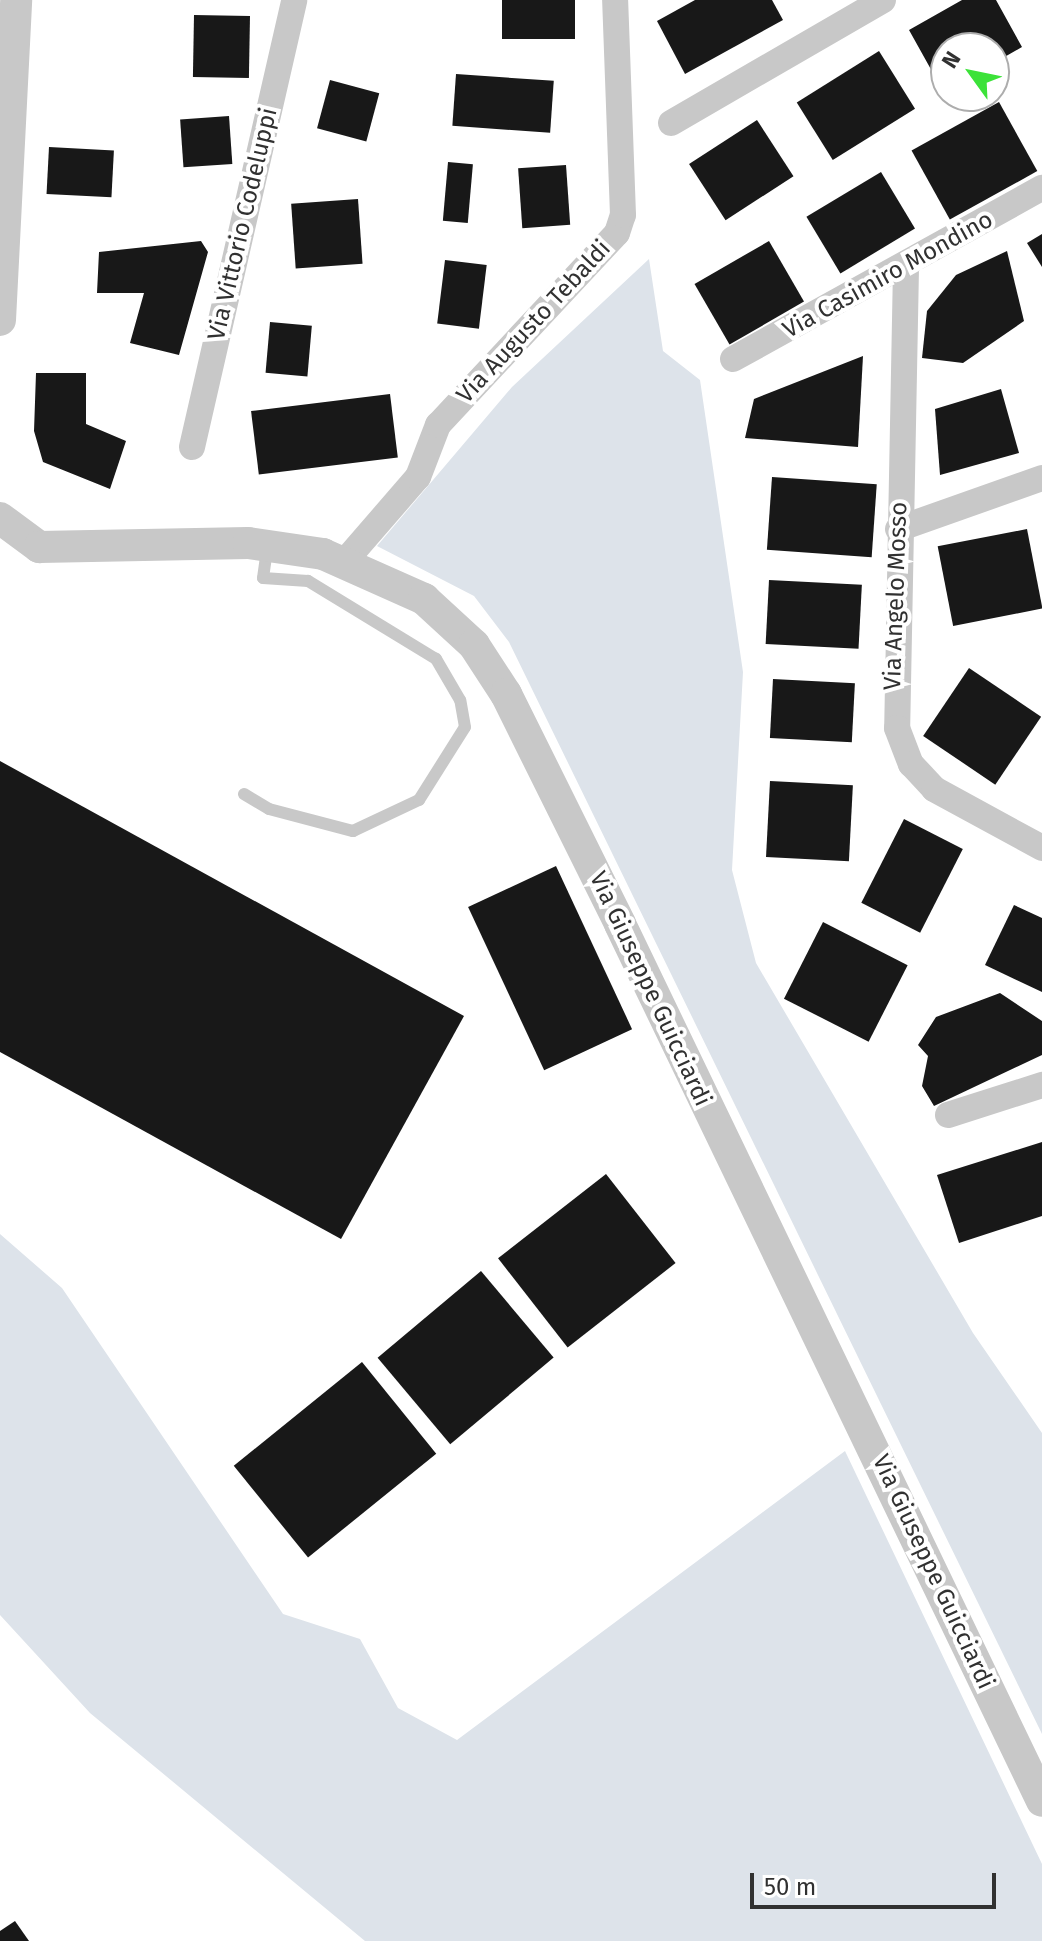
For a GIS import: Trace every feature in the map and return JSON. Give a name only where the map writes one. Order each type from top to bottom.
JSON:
[{"type":"street","points":[[0,320],[16,0]]},
{"type":"street","name":"Via Vittorio Codeluppi","points":[[192,447],[294,0]]},
{"type":"street","name":"Via Augusto Tebaldi","points":[[346,560],[418,477],[438,425],[617,233],[623,215],[615,0]]},
{"type":"street","points":[[671,123],[883,0]]},
{"type":"street","name":"Via Casimiro Mondino","points":[[733,359],[906,268],[1042,188]]},
{"type":"street","name":"Via Angelo Mosso","points":[[906,268],[892,690],[903,748],[934,789],[1042,848]]},
{"type":"street","points":[[898,529],[1042,478]]},
{"type":"street","name":"Via Giuseppe Guicciardi","points":[[0,518],[11,533],[39,547],[268,545],[346,560],[441,611],[506,694],[1042,1801]]},
{"type":"street","points":[[948,1115],[1042,1085]]},
{"type":"lane","points":[[244,794],[269,809],[353,831],[419,800],[465,727],[460,700],[436,659],[308,581],[263,578],[268,545]]},
{"type":"shaded area","points":[[649,259],[663,351],[700,380],[743,672],[732,870],[756,963],[973,1333],[1042,1433],[1042,1734],[509,642],[474,596],[377,546],[512,387]]},
{"type":"shaded area","points":[[0,1234],[62,1288],[283,1614],[360,1639],[398,1708],[457,1740],[845,1451],[1042,1864],[1042,1941],[365,1941],[90,1713],[0,1615]]},
{"type":"building","points":[[502,0],[575,0],[575,39],[502,39]]},
{"type":"building","points":[[695,0],[772,0],[783,20],[685,74],[657,21]]},
{"type":"building","points":[[962,0],[996,0],[1022,47],[1010,54],[1010,32],[930,32],[930,68],[909,30]]},
{"type":"building","points":[[194,15],[250,16],[249,78],[193,77]]},
{"type":"building","points":[[879,51],[915,109],[833,160],[797,102]]},
{"type":"building","points":[[456,74],[554,81],[550,133],[452,126]]},
{"type":"building","points":[[330,80],[379,93],[366,141],[317,128]]},
{"type":"building","points":[[981,112],[1005,112],[1037,171],[950,220],[912,150]]},
{"type":"building","points":[[229,116],[232,164],[183,167],[180,119]]},
{"type":"building","points":[[757,120],[793,176],[726,220],[689,164]]},
{"type":"building","points":[[49,147],[114,150],[111,197],[47,194]]},
{"type":"building","points":[[448,162],[473,164],[468,223],[443,221]]},
{"type":"building","points":[[566,165],[570,225],[522,228],[518,168]]},
{"type":"building","points":[[881,172],[915,229],[840,273],[806,217]]},
{"type":"building","points":[[358,199],[363,264],[296,269],[291,204]]},
{"type":"building","points":[[1042,234],[1042,267],[1027,243]]},
{"type":"building","points":[[201,241],[208,252],[179,355],[130,343],[144,293],[97,293],[99,252]]},
{"type":"building","points":[[769,241],[804,302],[730,345],[695,284]]},
{"type":"building","points":[[1007,251],[1024,321],[963,363],[922,358],[927,311],[956,275]]},
{"type":"building","points":[[445,260],[487,265],[479,329],[437,324]]},
{"type":"building","points":[[270,322],[312,326],[307,376],[266,373]]},
{"type":"building","points":[[863,356],[858,447],[745,438],[754,399]]},
{"type":"building","points":[[36,373],[86,373],[86,424],[126,441],[110,489],[43,462],[34,431]]},
{"type":"building","points":[[1001,389],[1019,453],[940,475],[935,409]]},
{"type":"building","points":[[390,394],[398,458],[259,475],[251,411]]},
{"type":"building","points":[[772,477],[877,484],[872,557],[767,550]]},
{"type":"building","points":[[1027,529],[1042,609],[953,626],[938,546]]},
{"type":"building","points":[[769,580],[862,585],[859,649],[766,644]]},
{"type":"building","points":[[969,668],[1041,717],[995,785],[923,736]]},
{"type":"building","points":[[773,679],[855,683],[852,742],[770,738]]},
{"type":"building","points":[[0,761],[464,1016],[341,1239],[0,1052]]},
{"type":"building","points":[[770,781],[853,785],[849,861],[766,857]]},
{"type":"building","points":[[904,819],[963,849],[920,933],[861,903]]},
{"type":"building","points":[[556,866],[632,1029],[544,1070],[468,907]]},
{"type":"building","points":[[1014,905],[1042,918],[1042,992],[985,965]]},
{"type":"building","points":[[823,922],[908,965],[869,1042],[784,999]]},
{"type":"building","points":[[1000,993],[1042,1021],[1042,1055],[934,1106],[922,1086],[928,1056],[918,1045],[936,1017]]},
{"type":"building","points":[[1042,1142],[1042,1216],[959,1243],[937,1175]]},
{"type":"building","points":[[606,1174],[676,1263],[568,1347],[498,1258]]},
{"type":"building","points":[[481,1271],[554,1358],[450,1444],[378,1358]]},
{"type":"building","points":[[362,1362],[436,1454],[308,1558],[234,1466]]},
{"type":"building","points":[[15,1921],[29,1941],[0,1941],[0,1931]]}]
